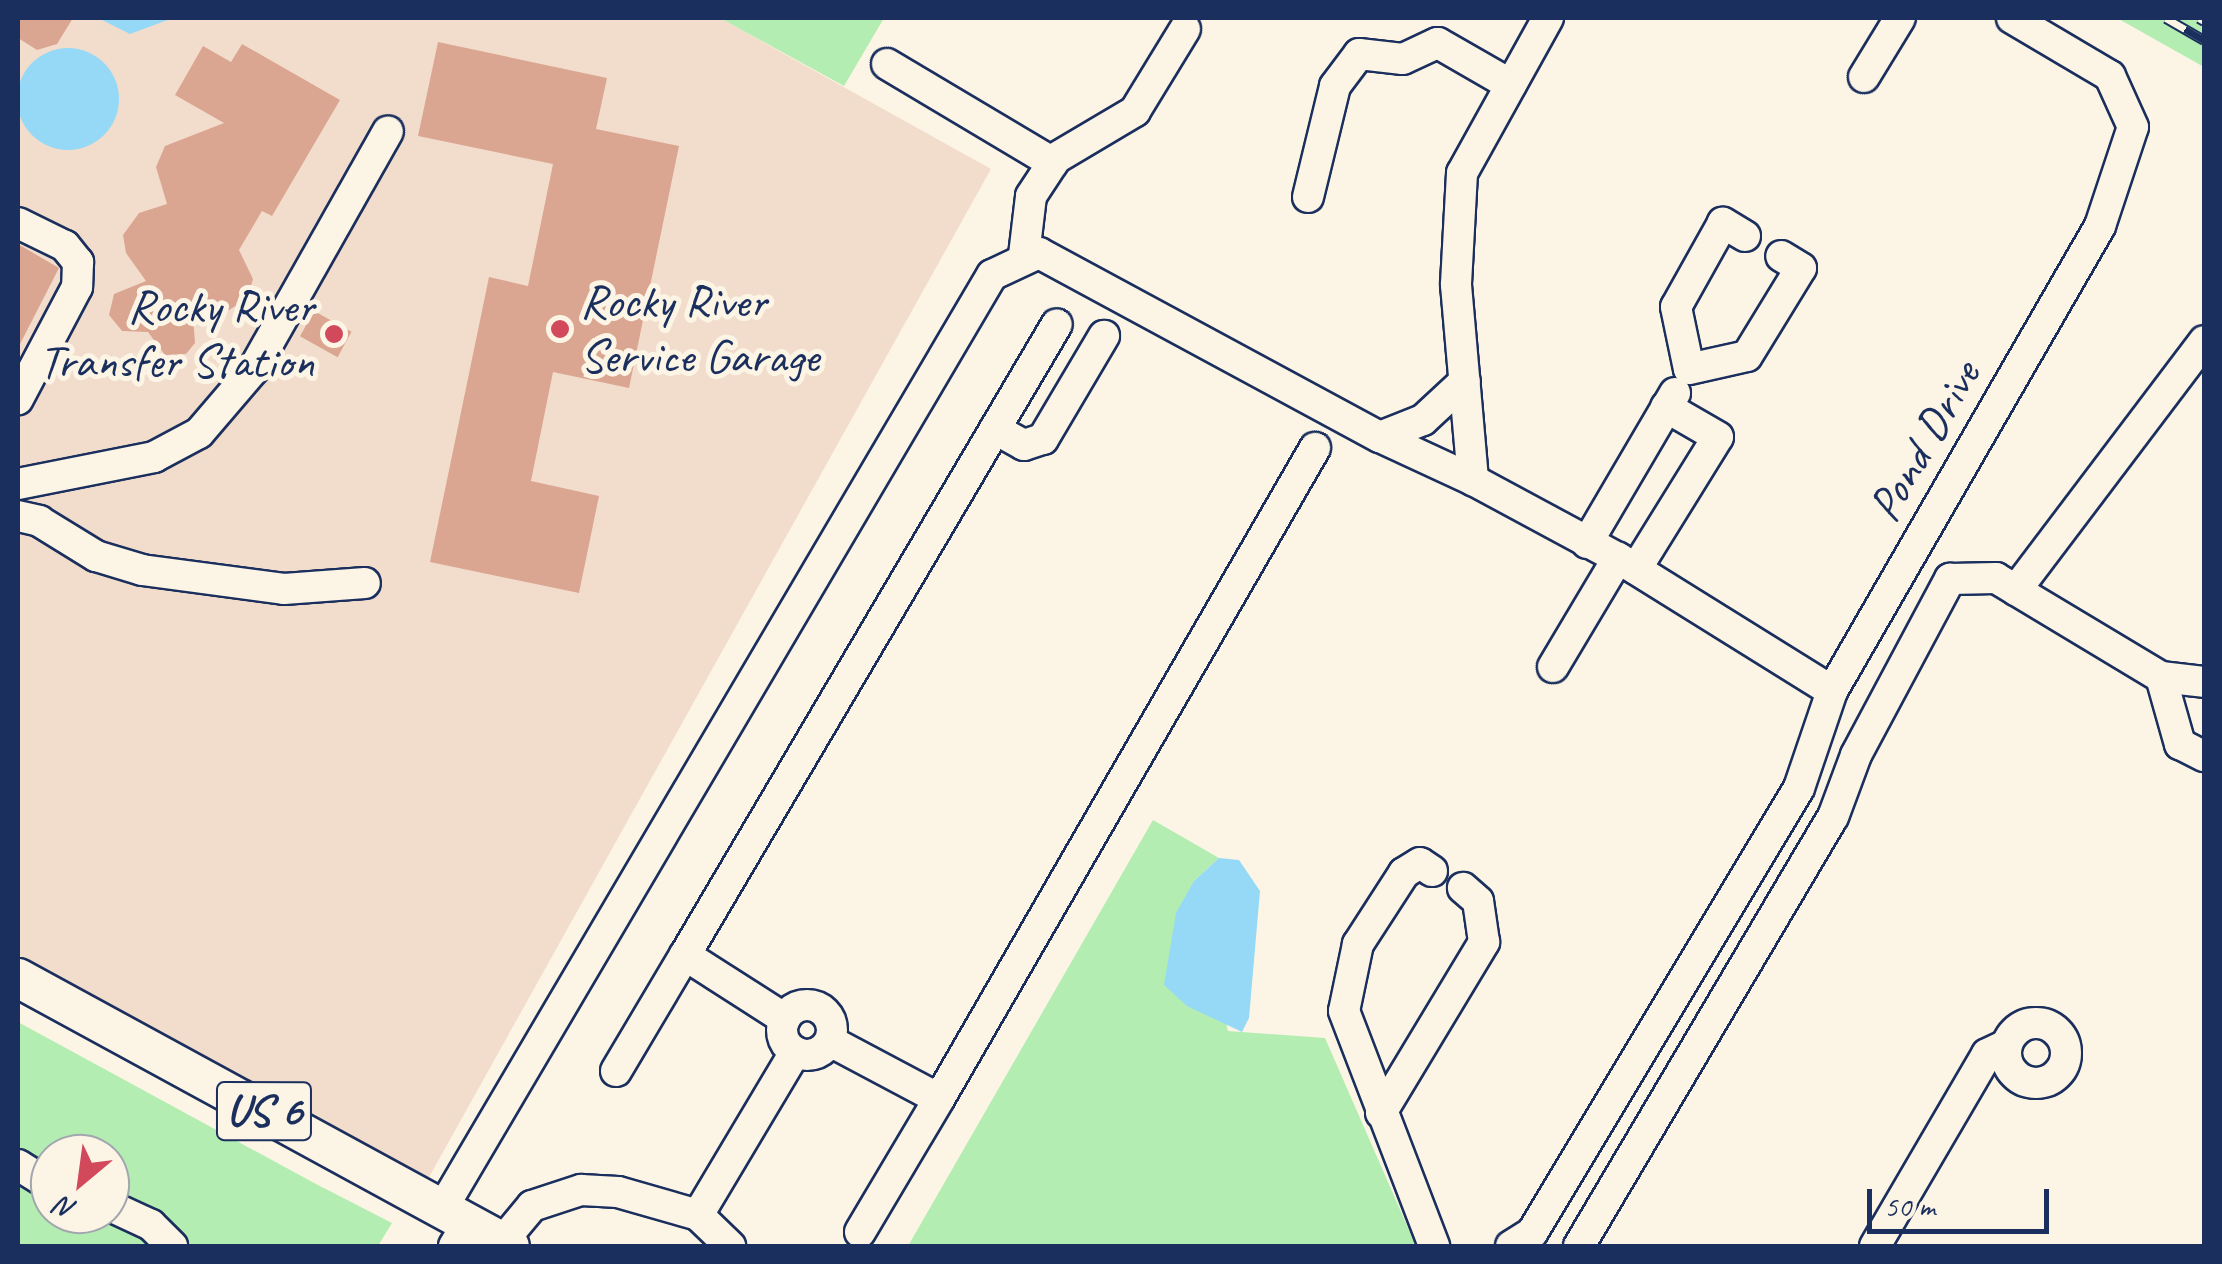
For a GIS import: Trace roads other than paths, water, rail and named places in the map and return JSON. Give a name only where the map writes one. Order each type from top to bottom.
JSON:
[{"type":"main road","name":"US 6","points":[[19,984],[454,1226],[506,1244]]},
{"type":"street","points":[[1472,480],[1456,285],[1462,173],[1548,18]]},
{"type":"street","points":[[1864,77],[1900,18]]},
{"type":"street","name":"Pond Drive","points":[[1511,1246],[1532,1232],[1799,788],[1832,691],[2100,226],[2132,127],[2110,76],[2012,18]]},
{"type":"street","points":[[1024,255],[1031,196],[1053,163],[1136,111],[1184,28]]},
{"type":"street","points":[[1308,197],[1335,86],[1359,54],[1403,59],[1437,30],[1511,86]]},
{"type":"street","points":[[887,64],[1053,163]]},
{"type":"street","points":[[18,484],[154,458],[199,433],[253,370],[388,130]]},
{"type":"street","points":[[18,223],[65,246],[78,262],[77,286],[18,399]]},
{"type":"street","points":[[1587,543],[1689,368],[1676,307],[1723,223],[1745,236]]},
{"type":"street","points":[[454,1226],[992,275],[1024,255],[1040,253],[1380,437],[1472,480],[1627,563],[1832,691]]},
{"type":"street","points":[[1689,368],[1747,356],[1801,268],[1780,256]]},
{"type":"street","points":[[616,1070],[1057,324]]},
{"type":"street","points":[[995,429],[1024,445],[1043,439],[1104,336]]},
{"type":"street","points":[[2016,590],[2204,341]]},
{"type":"street","points":[[1380,437],[1423,420],[1465,381]]},
{"type":"street","points":[[1553,667],[1718,437],[1666,407]]},
{"type":"street","points":[[860,1232],[1315,448]]},
{"type":"street","points":[[18,516],[40,521],[96,556],[142,570],[284,590],[365,583]]},
{"type":"street","name":"Pond Drive","points":[[1580,1246],[1833,817],[1856,755],[1950,580],[1996,578],[2161,677],[2204,682]]},
{"type":"street","points":[[2161,677],[2180,744],[2204,756]]},
{"type":"street","points":[[1432,870],[1420,864],[1404,873],[1358,944],[1344,1011],[1434,1246]]},
{"type":"street","points":[[1380,1113],[1484,942],[1478,901],[1464,888]]},
{"type":"street","points":[[685,955],[785,1018]]},
{"type":"street","points":[[802,1006],[818,1008],[830,1019],[830,1041],[816,1053],[795,1052],[784,1038],[785,1018],[802,1006]]},
{"type":"street","points":[[830,1041],[938,1099]]},
{"type":"street","points":[[1875,1246],[1987,1054],[2006,1045]]},
{"type":"street","points":[[698,1215],[795,1052]]},
{"type":"street","points":[[506,1244],[532,1206],[581,1190],[618,1192],[698,1215],[730,1246]]},
{"type":"street","points":[[130,1216],[151,1226],[172,1246]]},
{"type":"water","points":[[98,18],[173,18],[130,34]]},
{"type":"water","points":[[68,48],[88,52],[104,63],[115,79],[119,99],[115,119],[104,135],[88,146],[68,150],[48,146],[32,135],[21,119],[17,99],[21,79],[32,63],[48,52]]},
{"type":"water","points":[[1219,858],[1239,860],[1260,891],[1249,1018],[1242,1032],[1187,1006],[1164,985],[1176,913],[1194,881]]},
{"type":"railway","points":[[2166,18],[2204,40]]},
{"type":"railway","points":[[2199,18],[2204,21]]},
{"type":"place","name":"Rocky River Service Garage","points":[[560,329]]},
{"type":"place","name":"Rocky River Transfer Station","points":[[334,334]]}]
